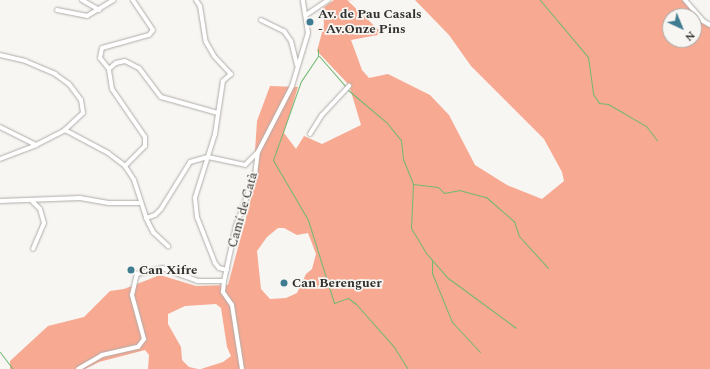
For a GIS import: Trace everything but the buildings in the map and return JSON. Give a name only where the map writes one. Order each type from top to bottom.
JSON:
[{"type":"street","points":[[82,0],[98,10]]},
{"type":"street","points":[[57,10],[86,16],[114,0]]},
{"type":"street","points":[[125,166],[145,146],[145,137],[112,88],[109,69],[100,58],[102,48],[149,35],[153,30],[133,0]]},
{"type":"street","points":[[196,0],[200,6],[206,42],[214,56],[231,74],[223,81],[218,113],[208,157],[196,192],[197,217],[215,263],[219,268],[227,270]]},
{"type":"street","points":[[299,0],[303,2],[306,15],[328,0]]},
{"type":"street","points":[[685,0],[710,25]]},
{"type":"street","name":"Camí de Catà","points":[[242,369],[232,305],[224,292],[224,281],[236,226],[255,175],[258,152],[284,103],[308,33],[306,15]]},
{"type":"street","points":[[260,20],[284,31],[291,41],[297,65]]},
{"type":"street","points":[[0,55],[25,61],[55,74],[69,84],[81,100],[83,112],[65,130],[36,145],[0,158]]},
{"type":"street","points":[[109,69],[119,62],[131,63],[139,68],[161,97],[218,113]]},
{"type":"street","points":[[310,134],[322,115],[349,86]]},
{"type":"street","points":[[0,127],[36,145]]},
{"type":"street","points":[[65,130],[108,154],[125,166],[134,180],[140,203],[153,232],[168,246]]},
{"type":"street","points":[[146,218],[155,215],[160,209],[190,162],[208,157],[245,165],[258,152]]},
{"type":"street","points":[[0,201],[32,202],[80,198],[109,203],[140,203]]},
{"type":"street","points":[[32,202],[40,209],[44,223],[33,249]]},
{"type":"street","points":[[78,369],[102,355],[138,347],[144,339],[132,295],[136,274],[162,268],[197,281],[224,281]]},
{"type":"shaded area","points":[[334,0],[347,0],[383,34],[351,40],[362,70],[369,78],[388,74],[430,95],[449,115],[475,165],[507,185],[542,199],[564,181],[562,172],[544,139],[471,66],[449,35],[415,0],[682,0],[691,8],[662,8],[662,48],[702,48],[702,17],[710,24],[710,369],[201,369],[223,362],[231,356],[227,347],[221,308],[216,304],[185,306],[168,314],[168,324],[181,347],[182,360],[189,367],[198,369],[148,369],[149,355],[145,350],[99,362],[85,369],[10,369],[10,361],[48,326],[84,317],[110,291],[124,289],[160,275],[196,286],[228,285],[252,195],[257,121],[270,86],[298,87],[284,133],[296,149],[304,136],[322,144],[361,125],[349,85],[317,51],[324,25],[323,8]],"holes":[[[278,228],[284,228],[297,235],[308,233],[316,254],[312,269],[306,274],[297,293],[286,298],[270,299],[261,289],[257,251],[267,237]]]},
{"type":"waterway","points":[[540,0],[588,57],[593,94],[599,103],[608,104],[646,126],[657,140]]},
{"type":"waterway","points":[[318,49],[318,56],[301,81],[273,160],[308,220],[334,303],[348,298],[356,304],[394,347],[408,369]]},
{"type":"waterway","points":[[319,56],[346,87]]},
{"type":"waterway","points":[[348,90],[387,123],[401,140],[403,159],[413,184],[411,228],[426,253],[448,278],[516,328]]},
{"type":"waterway","points":[[413,184],[438,187],[444,193],[459,190],[486,197],[514,221],[519,236],[548,268]]},
{"type":"waterway","points":[[432,261],[432,273],[452,322],[480,352]]},
{"type":"waterway","points":[[0,352],[13,369]]},
{"type":"place","name":"Av. de Pau Casals - Av.Onze Pins","points":[[310,22]]},
{"type":"place","name":"Can Xifre","points":[[131,270]]},
{"type":"place","name":"Can Berenguer","points":[[284,283]]}]
